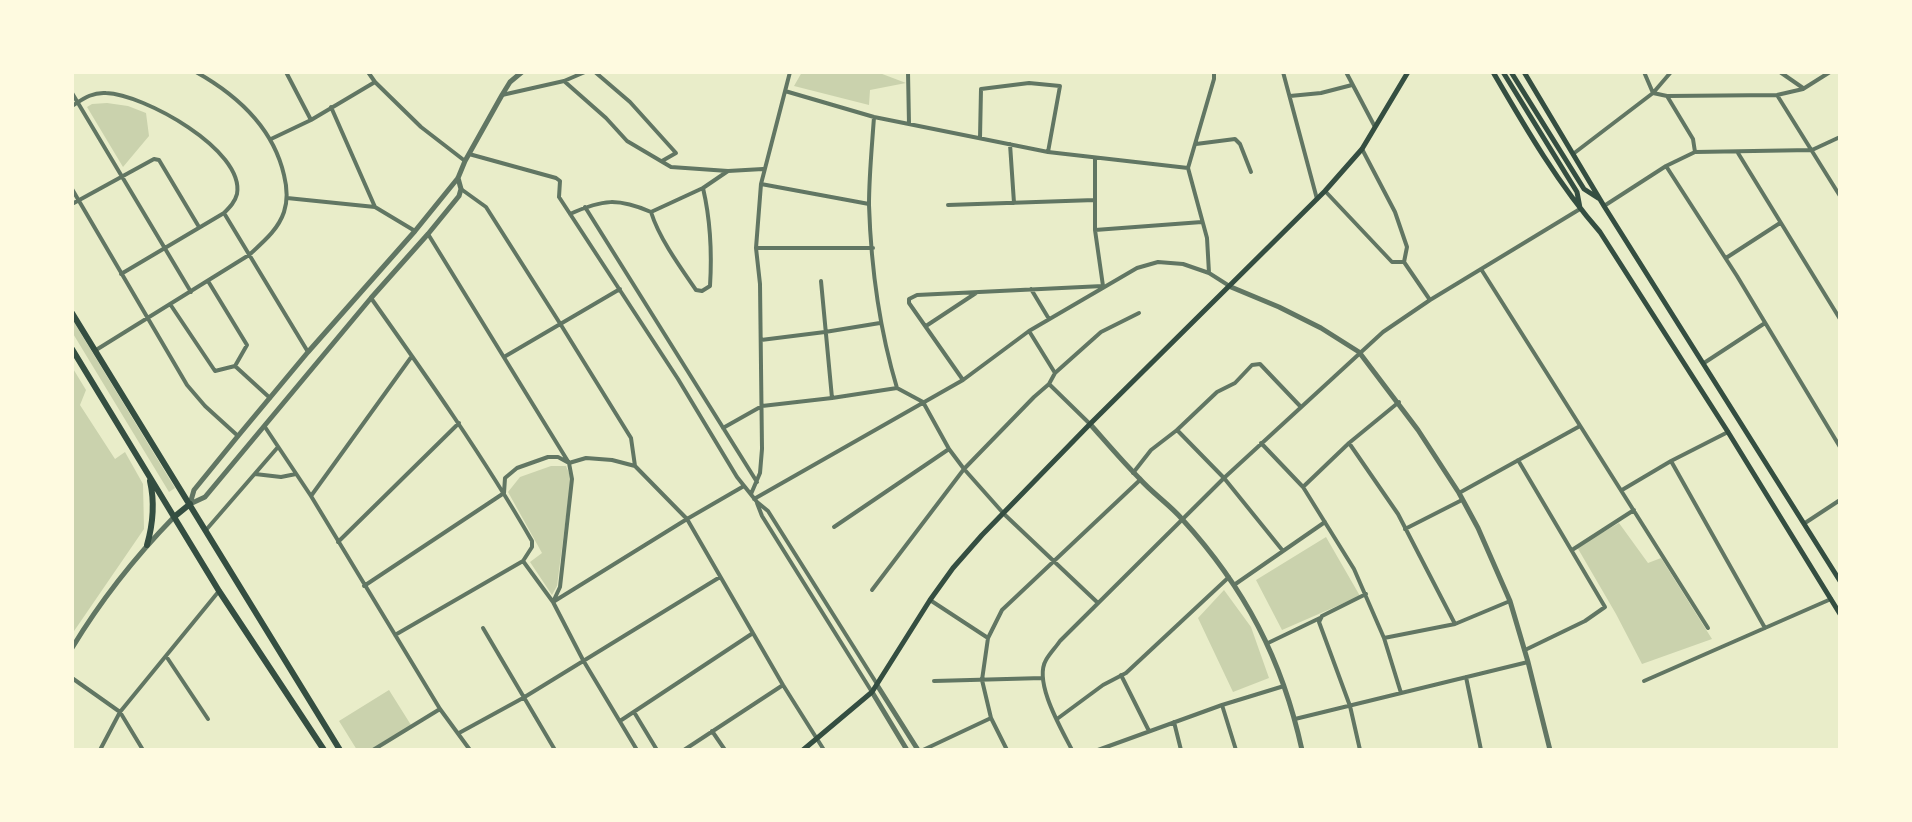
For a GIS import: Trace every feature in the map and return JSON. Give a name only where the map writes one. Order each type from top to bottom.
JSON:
[{"type":"main road","points":[[803,750],[872,692],[930,600],[960,560],[1090,424],[1317,200],[1362,149],[1408,72]]},
{"type":"main road","points":[[1493,72],[1580,210],[1600,232],[1728,432],[1840,614]]},
{"type":"main road","points":[[1503,72],[1577,192],[1580,210]]},
{"type":"main road","points":[[1512,72],[1584,189],[1600,199]]},
{"type":"main road","points":[[1524,72],[1604,206],[1840,581]]},
{"type":"main road","points":[[72,314],[340,750]]},
{"type":"main road","points":[[72,349],[219,591],[324,750]]},
{"type":"main road","points":[[147,472],[153,496],[147,545]]},
{"type":"main road","points":[[174,517],[190,504]]},
{"type":"street","points":[[95,350],[249,255],[269,237],[284,212],[286,198],[281,163],[271,139],[251,112],[231,95],[196,72]]},
{"type":"street","points":[[286,72],[311,120]]},
{"type":"street","points":[[368,72],[375,82],[421,127],[465,161]]},
{"type":"street","points":[[190,504],[194,490],[237,436],[415,231],[458,178],[468,154],[502,95],[510,82],[522,72]]},
{"type":"street","points":[[502,95],[564,81],[585,72]]},
{"type":"street","points":[[595,72],[630,102],[676,153],[662,161]]},
{"type":"street","points":[[751,494],[757,483],[761,466],[760,284],[756,248],[761,184],[790,72]]},
{"type":"street","points":[[908,72],[909,124]]},
{"type":"street","points":[[1209,273],[1207,238],[1188,168],[1214,79],[1214,72]]},
{"type":"street","points":[[1283,72],[1317,200]]},
{"type":"street","points":[[1346,72],[1376,127]]},
{"type":"street","points":[[1644,72],[1653,93]]},
{"type":"street","points":[[1574,154],[1653,93],[1671,72]]},
{"type":"street","points":[[1780,72],[1803,89]]},
{"type":"street","points":[[1653,93],[1667,96],[1778,95],[1803,89],[1830,72]]},
{"type":"street","points":[[564,81],[606,118],[627,141],[672,166],[728,171],[763,170]]},
{"type":"street","points":[[271,139],[311,120],[375,82]]},
{"type":"street","points":[[980,138],[981,89],[1029,83],[1060,86],[1048,152]]},
{"type":"street","points":[[1290,96],[1321,93],[1352,85]]},
{"type":"street","points":[[785,91],[874,117],[1048,152],[1188,168]]},
{"type":"street","points":[[72,106],[86,96],[104,92],[119,94],[145,103],[190,128],[209,143],[230,167],[236,181],[238,192],[234,203],[224,213],[121,274]]},
{"type":"street","points":[[72,93],[191,292]]},
{"type":"street","points":[[1778,95],[1840,196]]},
{"type":"street","points":[[1667,96],[1693,139],[1695,152]]},
{"type":"street","points":[[331,107],[375,207]]},
{"type":"street","points":[[874,117],[869,204],[880,323],[897,388]]},
{"type":"street","points":[[1604,206],[1666,166],[1695,152],[1812,150],[1840,137]]},
{"type":"street","points":[[1196,144],[1234,139],[1240,144],[1251,172]]},
{"type":"street","points":[[1010,144],[1014,203]]},
{"type":"street","points":[[1362,149],[1395,212],[1407,247],[1404,262],[1430,300]]},
{"type":"street","points":[[1737,153],[1840,319]]},
{"type":"street","points":[[468,154],[558,179],[561,184],[559,197],[744,486],[768,511],[920,750],[991,718]]},
{"type":"street","points":[[1095,158],[1095,230],[1102,286]]},
{"type":"street","points":[[72,204],[121,175],[154,159],[159,160],[199,227]]},
{"type":"street","points":[[1666,166],[1726,258],[1840,447]]},
{"type":"street","points":[[651,213],[703,188],[728,171]]},
{"type":"street","points":[[190,504],[206,497],[371,298],[428,234],[459,196],[461,189],[458,178]]},
{"type":"street","points":[[761,184],[869,204]]},
{"type":"street","points":[[651,213],[654,224],[696,290],[705,290],[710,286],[711,273],[703,188]]},
{"type":"street","points":[[72,189],[193,392],[237,436]]},
{"type":"street","points":[[461,189],[486,207],[561,325],[631,438],[635,466]]},
{"type":"street","points":[[1325,191],[1392,262],[1404,262]]},
{"type":"street","points":[[286,198],[375,207],[415,231]]},
{"type":"street","points":[[948,205],[1095,200]]},
{"type":"street","points":[[570,214],[585,207],[622,202],[651,213]]},
{"type":"street","points":[[585,207],[757,483]]},
{"type":"street","points":[[1072,750],[1057,719],[1043,678],[1045,661],[1060,640],[1182,518],[1300,406],[1383,332],[1430,300],[1580,210]]},
{"type":"street","points":[[224,213],[308,352]]},
{"type":"street","points":[[1095,230],[1202,222]]},
{"type":"street","points":[[1726,258],[1780,223]]},
{"type":"street","points":[[428,234],[569,463],[572,479],[560,587],[553,602]]},
{"type":"street","points":[[756,248],[873,248]]},
{"type":"street","points":[[756,500],[963,380],[1029,331],[1102,286],[1137,268],[1158,262],[1183,264],[1209,273],[1231,286],[1322,328],[1359,352],[1399,402],[1459,493],[1495,564],[1510,601],[1525,650],[1550,750]]},
{"type":"street","points":[[1481,269],[1708,628]]},
{"type":"street","points":[[170,304],[215,371],[235,366],[247,345],[208,281]]},
{"type":"street","points":[[821,281],[832,398]]},
{"type":"street","points":[[963,380],[909,303],[909,299],[913,296],[1102,286]]},
{"type":"street","points":[[504,357],[620,289]]},
{"type":"street","points":[[1031,290],[1049,319]]},
{"type":"street","points":[[926,326],[977,292]]},
{"type":"street","points":[[371,298],[459,423],[532,541],[532,547],[523,561],[395,635]]},
{"type":"street","points":[[872,590],[964,469],[1049,384],[1055,372],[1101,332],[1139,313]]},
{"type":"street","points":[[761,340],[880,323]]},
{"type":"street","points":[[1704,363],[1765,323]]},
{"type":"street","points":[[1029,331],[1055,372]]},
{"type":"street","points":[[311,496],[412,356]]},
{"type":"street","points":[[1133,472],[1151,450],[1177,430],[1217,392],[1235,383],[1252,365],[1260,364],[1300,406]]},
{"type":"street","points":[[235,366],[270,398]]},
{"type":"street","points":[[1049,384],[1090,424],[1140,480],[1182,518],[1250,607],[1268,642],[1295,719],[1302,750]]},
{"type":"street","points":[[723,428],[762,406],[897,388],[923,402],[949,449],[964,469],[1004,514],[1098,603]]},
{"type":"street","points":[[1303,487],[1349,443],[1399,402]]},
{"type":"street","points":[[338,542],[459,423]]},
{"type":"street","points":[[1459,493],[1580,426]]},
{"type":"street","points":[[265,427],[311,496],[440,709],[470,750]]},
{"type":"street","points":[[1177,430],[1224,478],[1283,552]]},
{"type":"street","points":[[1622,490],[1671,461],[1728,432]]},
{"type":"street","points":[[1261,443],[1303,487],[1366,594],[1384,638],[1401,693]]},
{"type":"street","points":[[1349,443],[1398,514],[1455,624]]},
{"type":"street","points":[[206,530],[278,446]]},
{"type":"street","points":[[834,527],[949,449]]},
{"type":"street","points":[[364,586],[504,493],[506,477],[518,468],[558,457],[569,463],[586,458],[612,460],[635,466],[687,519],[783,685],[824,750]]},
{"type":"street","points":[[1518,460],[1605,607],[1585,621],[1525,650]]},
{"type":"street","points":[[1671,461],[1764,628]]},
{"type":"street","points":[[255,474],[280,477],[296,474]]},
{"type":"street","points":[[1007,750],[991,718],[982,680],[988,638],[1002,610],[1140,480]]},
{"type":"street","points":[[553,602],[744,486]]},
{"type":"street","points":[[756,500],[762,516],[907,750]]},
{"type":"street","points":[[1405,529],[1462,500]]},
{"type":"street","points":[[1805,523],[1840,500]]},
{"type":"street","points":[[1572,550],[1634,510]]},
{"type":"street","points":[[72,648],[107,596],[147,545],[174,517]]},
{"type":"street","points":[[1234,585],[1325,522]]},
{"type":"street","points":[[523,561],[553,602],[583,660],[637,750]]},
{"type":"street","points":[[459,733],[523,698],[720,577]]},
{"type":"street","points":[[1057,719],[1103,685],[1121,675],[1229,577]]},
{"type":"street","points":[[100,750],[120,712],[219,591]]},
{"type":"street","points":[[1268,642],[1366,594]]},
{"type":"street","points":[[1644,681],[1831,599]]},
{"type":"street","points":[[930,600],[988,638]]},
{"type":"street","points":[[1384,638],[1455,624],[1510,601]]},
{"type":"street","points":[[1320,618],[1320,626],[1350,706],[1360,750]]},
{"type":"street","points":[[483,628],[555,750]]},
{"type":"street","points":[[620,721],[753,633]]},
{"type":"street","points":[[166,656],[208,719]]},
{"type":"street","points":[[1295,719],[1528,662]]},
{"type":"street","points":[[1121,675],[1149,731]]},
{"type":"street","points":[[1466,677],[1481,750]]},
{"type":"street","points":[[72,678],[120,712],[143,750]]},
{"type":"street","points":[[933,681],[1043,678]]},
{"type":"street","points":[[684,750],[783,685]]},
{"type":"street","points":[[1098,750],[1222,705],[1284,686]]},
{"type":"street","points":[[1222,705],[1236,750]]},
{"type":"street","points":[[373,750],[440,709]]},
{"type":"street","points":[[634,712],[657,750]]},
{"type":"street","points":[[1174,722],[1181,750]]},
{"type":"street","points":[[712,731],[725,750]]},
{"type":"green space","points":[[802,72],[877,72],[906,83],[870,90],[869,105],[794,86]]},
{"type":"green space","points":[[107,103],[128,106],[146,113],[149,136],[123,167],[87,107],[92,104]]},
{"type":"green space","points":[[72,319],[175,488],[169,492],[72,332]]},
{"type":"green space","points":[[72,367],[86,390],[80,405],[115,459],[125,452],[143,484],[144,529],[72,634]]},
{"type":"green space","points":[[551,466],[566,466],[571,478],[557,586],[552,595],[530,562],[542,553],[508,492],[520,477]]},
{"type":"green space","points":[[1619,523],[1648,563],[1661,558],[1712,639],[1642,664],[1577,547]]},
{"type":"green space","points":[[1326,537],[1360,596],[1282,630],[1256,580]]},
{"type":"green space","points":[[1224,590],[1251,627],[1269,678],[1233,692],[1198,618]]},
{"type":"green space","points":[[389,690],[411,725],[370,750],[357,750],[339,721]]}]
